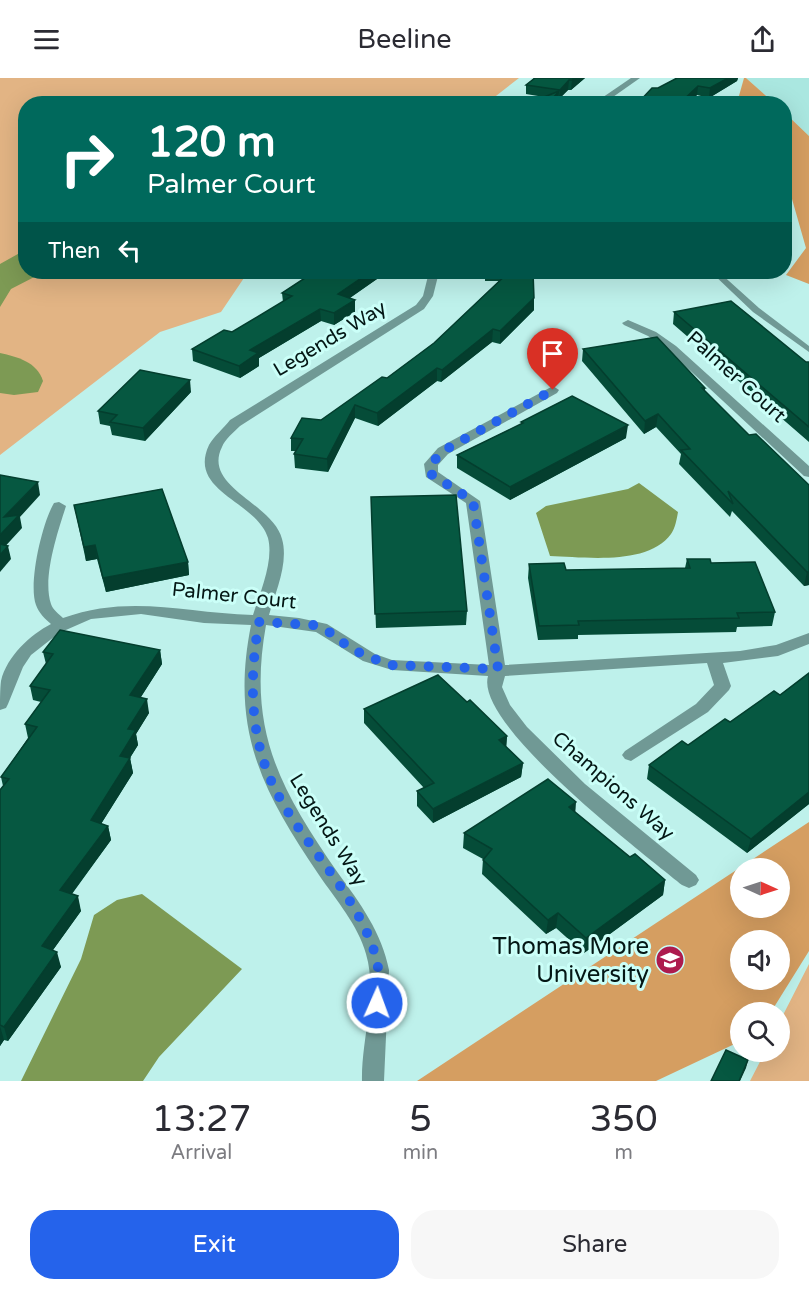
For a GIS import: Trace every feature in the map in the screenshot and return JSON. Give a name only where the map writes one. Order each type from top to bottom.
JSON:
[{"type":"street","points":[[609,96],[636,78]]},
{"type":"street","name":"Legends Way","points":[[373,1081],[379,981],[376,955],[362,922],[301,833],[275,790],[266,768],[255,728],[252,700],[253,654],[274,562],[275,539],[270,527],[220,482],[213,471],[212,452],[219,437],[269,401],[420,307],[428,296],[432,279]]},
{"type":"street","name":"Palmer Court","points":[[628,323],[652,334],[672,348],[809,473]]},
{"type":"street","name":"Champions Way","points":[[553,390],[443,451],[431,464],[431,474],[473,501],[498,669],[494,687],[501,705],[517,727],[556,770],[689,880]]},
{"type":"street","points":[[59,506],[51,529],[43,583],[43,603],[50,615],[61,624]]},
{"type":"street","name":"Palmer Court","points":[[0,704],[16,666],[31,646],[61,624],[86,615],[140,609],[200,618],[313,625],[331,633],[351,649],[389,665],[498,669],[713,657],[785,650],[809,638]]},
{"type":"street","points":[[631,755],[702,708],[723,686],[713,657]]},
{"type":"lane","points":[[723,279],[762,315],[809,350]]},
{"type":"shaded area","points":[[0,78],[519,78],[496,96],[18,96],[18,279],[243,279],[221,312],[160,332],[0,455]]},
{"type":"shaded area","points":[[744,78],[746,78],[766,96],[739,96]]},
{"type":"shaded area","points":[[746,78],[809,78],[809,136],[792,120],[792,96],[766,96]]},
{"type":"shaded area","points":[[792,120],[809,136],[809,284],[792,277],[792,267],[806,248],[792,199]]},
{"type":"shaded area","points":[[18,254],[18,279],[30,279],[11,289],[0,307],[0,264]]},
{"type":"shaded area","points":[[0,353],[20,359],[36,369],[43,381],[38,392],[14,395],[0,393]]},
{"type":"shaded area","points":[[639,483],[678,512],[671,534],[661,544],[647,551],[615,557],[550,556],[536,513],[546,506],[628,489]]},
{"type":"shaded area","name":"Thomas More University","points":[[809,822],[809,951],[790,982],[790,930],[730,930],[730,990],[785,990],[777,1002],[730,1002],[730,1046],[656,1081],[417,1081],[730,874],[730,918],[790,918],[790,858],[755,858]]},
{"type":"shaded area","points":[[142,894],[242,969],[159,1057],[143,1081],[21,1081],[81,959],[94,915],[117,900]]},
{"type":"shaded area","points":[[809,964],[809,1081],[750,1081],[760,1062],[790,1062],[790,1002]]},
{"type":"building","points":[[535,78],[575,78],[569,80],[560,90],[526,85]]},
{"type":"building","points":[[677,78],[728,78],[710,88],[698,86],[687,96],[644,96],[652,88],[658,88]]},
{"type":"building","points":[[303,279],[360,279],[338,294],[355,300],[334,313],[320,309],[250,350],[258,353],[239,366],[192,349],[224,330],[232,332],[292,296],[282,293]]},
{"type":"building","points":[[502,279],[533,279],[534,298],[500,331],[493,329],[442,370],[437,368],[377,413],[355,405],[327,459],[294,454],[303,439],[291,438],[302,418],[321,420],[382,377],[387,378],[434,343]]},
{"type":"building","points":[[731,301],[806,362],[809,362],[809,427],[674,312]]},
{"type":"building","points":[[657,337],[705,388],[702,388],[749,435],[756,434],[809,485],[809,572],[728,491],[733,504],[681,450],[690,449],[658,414],[645,421],[583,349]]},
{"type":"building","points":[[140,370],[190,380],[143,428],[110,422],[117,415],[98,411]]},
{"type":"building","points":[[572,396],[628,425],[510,487],[457,455],[523,423],[521,422]]},
{"type":"building","points":[[0,475],[38,482],[4,517],[19,515],[0,535]]},
{"type":"building","points":[[162,489],[188,562],[103,578],[95,545],[84,547],[74,505]]},
{"type":"building","points":[[456,495],[467,611],[375,614],[371,497]]},
{"type":"building","points":[[0,544],[8,546],[0,555]]},
{"type":"building","points":[[687,559],[710,559],[711,563],[755,562],[775,612],[737,613],[739,618],[578,621],[579,625],[539,626],[529,564],[564,563],[566,570],[690,568]]},
{"type":"building","points":[[60,630],[160,650],[130,695],[147,699],[128,729],[136,730],[120,756],[130,758],[91,820],[108,826],[60,890],[78,896],[42,946],[57,952],[4,1027],[0,1025],[0,790],[9,779],[1,777],[37,727],[25,724],[50,690],[30,686],[53,654],[43,652]]},
{"type":"building","points":[[809,673],[809,792],[751,839],[649,765],[682,741],[688,745],[725,719],[730,722],[774,691],[780,695]]},
{"type":"building","points":[[438,675],[467,702],[470,700],[507,736],[499,740],[523,763],[433,809],[417,791],[434,783],[364,709]]},
{"type":"building","points":[[548,779],[576,802],[569,807],[630,857],[635,854],[665,880],[586,938],[558,913],[548,920],[483,860],[492,849],[464,833]]},
{"type":"building","points":[[726,1050],[730,1052],[730,1062],[747,1062],[739,1081],[711,1081]]},
{"type":"place","name":"Thomas More University","points":[[670,960]]},
{"type":"route","points":[[377,1003],[379,981],[376,955],[362,922],[301,833],[275,790],[266,768],[255,728],[252,700],[253,654],[259,622],[313,625],[331,633],[351,649],[389,665],[467,670],[498,669],[473,501],[431,474],[431,464],[434,458],[443,451],[553,390]]}]
